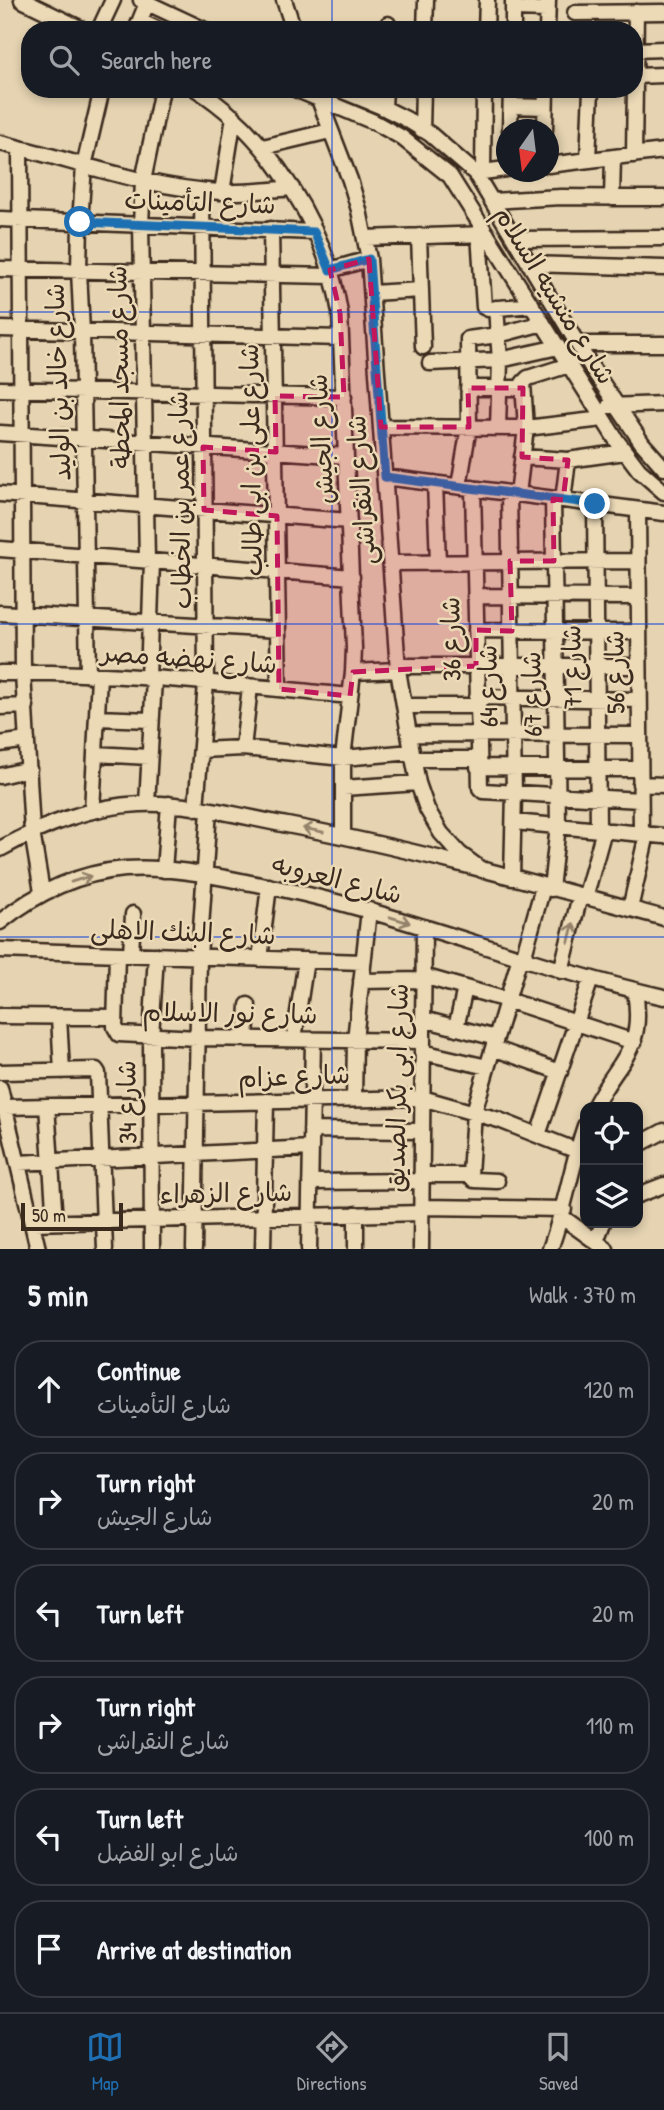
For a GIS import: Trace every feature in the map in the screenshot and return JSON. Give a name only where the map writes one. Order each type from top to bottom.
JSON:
[{"type":"street","points":[[22,0],[65,21]]},
{"type":"street","points":[[103,21],[113,0]]},
{"type":"street","points":[[284,0],[292,21]]},
{"type":"street","points":[[425,21],[426,0]]},
{"type":"street","points":[[486,21],[487,0]]},
{"type":"street","points":[[139,21],[144,1],[186,21]]},
{"type":"street","points":[[513,5],[548,5]]},
{"type":"street","points":[[575,13],[629,8],[664,12]]},
{"type":"street","points":[[643,50],[664,49]]},
{"type":"street","points":[[643,76],[664,75]]},
{"type":"street","name":"شارع خالد بن الوليد","points":[[92,811],[97,718],[87,618],[85,439],[79,271],[84,166],[100,98]]},
{"type":"street","name":"شارع مسجد المحطة","points":[[147,804],[151,679],[141,224],[143,181],[160,98]]},
{"type":"street","name":"شارع الجيش","points":[[208,98],[234,117],[263,147],[292,188],[331,273],[340,313],[354,672],[343,758],[343,835]]},
{"type":"street","name":"شارع النقراشى","points":[[318,98],[350,180],[369,259],[398,668],[412,756],[427,809],[441,833],[460,854],[482,870]]},
{"type":"street","name":"شارع منشيه السلام","points":[[324,98],[401,137],[450,176],[483,234],[532,305],[625,452],[639,470],[664,492]]},
{"type":"street","name":"شارع منشيه السلام","points":[[360,98],[384,108],[422,130],[479,173],[492,201],[578,344],[642,443],[664,468]]},
{"type":"street","points":[[384,108],[385,98]]},
{"type":"street","points":[[422,130],[423,98]]},
{"type":"street","points":[[479,173],[484,132],[484,98]]},
{"type":"street","points":[[509,119],[511,98]]},
{"type":"street","points":[[545,119],[546,98]]},
{"type":"street","points":[[588,160],[591,98]]},
{"type":"street","points":[[634,155],[635,98]]},
{"type":"street","points":[[511,106],[545,107]]},
{"type":"street","points":[[222,192],[234,117]]},
{"type":"street","points":[[263,147],[330,131]]},
{"type":"street","points":[[484,132],[496,132]]},
{"type":"street","points":[[0,143],[143,181],[202,191],[292,188]]},
{"type":"street","points":[[20,148],[23,673],[32,832],[42,892]]},
{"type":"street","points":[[559,163],[664,151]]},
{"type":"street","points":[[612,198],[613,157]]},
{"type":"street","points":[[450,176],[496,170]]},
{"type":"street","name":"شارع عمر بن الخطاب","points":[[202,191],[206,683],[201,750],[203,874]]},
{"type":"street","points":[[492,201],[561,197],[664,198]]},
{"type":"street","name":"شارع التأمينات","points":[[0,219],[314,232]]},
{"type":"street","name":"شارع على بن ابى طالب","points":[[271,229],[279,689]]},
{"type":"street","points":[[365,237],[483,234],[484,307],[488,309],[532,305]]},
{"type":"street","points":[[419,236],[423,347]]},
{"type":"street","points":[[514,239],[664,238]]},
{"type":"street","points":[[0,269],[272,275],[331,273],[369,259]]},
{"type":"street","points":[[529,264],[664,268]]},
{"type":"street","points":[[372,293],[421,290]]},
{"type":"street","points":[[496,308],[500,360],[498,428]]},
{"type":"street","points":[[468,361],[468,339],[498,335],[543,323]]},
{"type":"street","points":[[0,330],[341,338]]},
{"type":"street","points":[[578,344],[664,344]]},
{"type":"street","points":[[430,363],[500,360],[558,347]]},
{"type":"street","name":"شارع 36","points":[[468,361],[466,487],[474,561],[480,788],[483,791],[514,793]]},
{"type":"street","points":[[468,388],[523,388],[523,383],[528,378],[569,365]]},
{"type":"street","name":"شارع 64","points":[[512,878],[514,767],[510,561],[514,494],[523,457],[526,428],[523,388]]},
{"type":"street","points":[[0,389],[344,397]]},
{"type":"street","points":[[382,427],[526,428],[599,413],[617,406],[664,404]]},
{"type":"street","points":[[0,433],[346,456]]},
{"type":"street","points":[[523,457],[568,460],[625,452]]},
{"type":"street","name":"شارع 67","points":[[470,1175],[474,1112],[507,1000],[547,888],[558,825],[554,561],[558,499],[568,460]]},
{"type":"street","points":[[385,477],[664,513]]},
{"type":"street","points":[[435,483],[438,562]]},
{"type":"street","points":[[0,495],[349,521]]},
{"type":"street","name":"شارع 71","points":[[562,971],[601,829],[597,768],[595,504]]},
{"type":"street","name":"شارع 56","points":[[630,909],[644,834],[640,800],[638,510]]},
{"type":"street","points":[[0,550],[352,577]]},
{"type":"street","points":[[391,563],[638,561]]},
{"type":"street","points":[[475,596],[638,597]]},
{"type":"street","points":[[0,613],[278,630]]},
{"type":"street","points":[[476,630],[639,632]]},
{"type":"street","points":[[354,672],[476,666],[639,666]]},
{"type":"street","name":"شارع نهضه مصر","points":[[0,673],[151,679],[350,696]]},
{"type":"street","points":[[243,748],[250,687]]},
{"type":"street","points":[[404,706],[513,697],[639,700]]},
{"type":"street","points":[[0,707],[26,705]]},
{"type":"street","points":[[97,718],[151,720]]},
{"type":"street","points":[[409,734],[640,735]]},
{"type":"street","points":[[0,744],[27,740]]},
{"type":"street","points":[[201,750],[243,748],[343,758],[412,756],[514,767],[640,769]]},
{"type":"street","points":[[95,754],[149,757]]},
{"type":"street","points":[[0,776],[29,769]]},
{"type":"street","points":[[343,788],[418,783]]},
{"type":"street","points":[[640,784],[664,785]]},
{"type":"street","points":[[514,793],[640,800]]},
{"type":"street","points":[[164,870],[169,804]]},
{"type":"street","name":"شارع العروبه","points":[[0,849],[32,832],[92,811],[169,804],[343,835],[664,918]]},
{"type":"street","points":[[514,822],[664,836]]},
{"type":"street","name":"شارع العروبه","points":[[0,922],[42,892],[85,876],[124,869],[203,874],[269,886],[369,910],[562,971],[664,997]]},
{"type":"street","points":[[194,1249],[203,874]]},
{"type":"street","points":[[260,959],[269,886]]},
{"type":"street","points":[[354,1099],[355,1040],[369,910]]},
{"type":"street","name":"شارع نور الاسلام","points":[[133,914],[115,1017],[116,1032],[119,1034],[151,1037],[355,1040],[422,1047],[488,1067]]},
{"type":"street","name":"شارع ابى بكر الصديق","points":[[421,1249],[424,927]]},
{"type":"street","name":"شارع البنك الاهلى","points":[[0,950],[363,962]]},
{"type":"street","name":"شارع 34","points":[[152,1249],[151,1037],[156,955]]},
{"type":"street","points":[[294,1040],[306,960]]},
{"type":"street","points":[[361,981],[423,978],[507,1000],[634,1042]]},
{"type":"street","points":[[538,1135],[591,979]]},
{"type":"street","points":[[456,1028],[466,988]]},
{"type":"street","points":[[597,1102],[634,1042],[638,1008],[635,991]]},
{"type":"street","points":[[246,1039],[248,1005]]},
{"type":"street","points":[[0,1016],[115,1017]]},
{"type":"street","points":[[59,1017],[62,1071]]},
{"type":"street","points":[[423,1019],[456,1028],[560,1072]]},
{"type":"street","points":[[309,1249],[313,1040]]},
{"type":"street","points":[[0,1072],[97,1071],[105,1249]]},
{"type":"street","points":[[0,1088],[38,1249]]},
{"type":"street","name":"شارع عزام","points":[[4,1107],[422,1098],[474,1112],[580,1152]]},
{"type":"street","points":[[263,1249],[266,1101]]},
{"type":"street","points":[[47,1106],[55,1222]]},
{"type":"street","points":[[311,1130],[421,1131]]},
{"type":"street","points":[[643,1142],[664,1131]]},
{"type":"street","points":[[18,1163],[311,1148]]},
{"type":"street","points":[[551,1249],[580,1155]]},
{"type":"street","points":[[310,1182],[470,1175],[474,1180],[497,1181]]},
{"type":"street","points":[[643,1193],[664,1185]]},
{"type":"street","name":"شارع الزهراء","points":[[32,1223],[309,1216],[421,1210],[563,1213]]},
{"type":"street","points":[[563,1213],[601,1245]]},
{"type":"street","points":[[356,1214],[356,1249]]},
{"type":"highlighted area","points":[[369,259],[381,427],[469,427],[468,388],[523,388],[522,457],[568,460],[563,500],[553,499],[554,561],[510,561],[512,631],[476,630],[476,666],[353,672],[350,696],[279,689],[277,516],[204,510],[203,447],[276,452],[275,396],[344,397],[340,313],[330,270]]},
{"type":"route","points":[[80,222],[314,232],[330,270],[369,259],[385,477],[595,504]]}]
